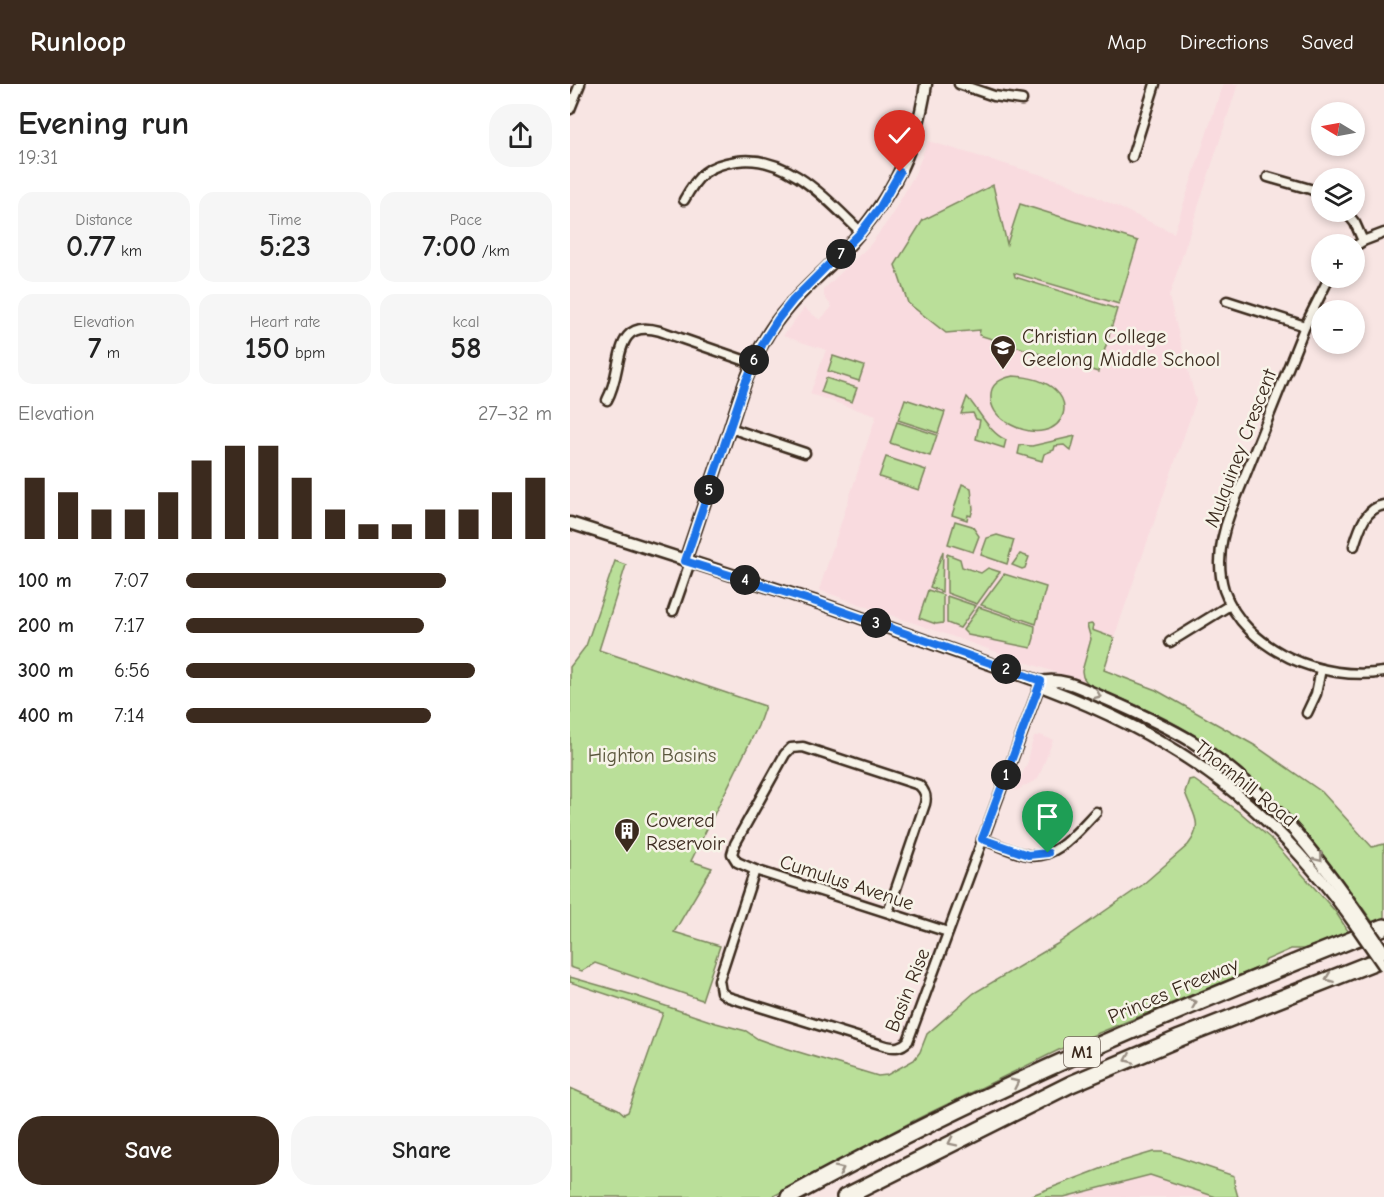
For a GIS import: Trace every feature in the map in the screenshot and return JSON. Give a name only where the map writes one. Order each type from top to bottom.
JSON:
[{"type":"highway","name":"Princes Freeway","points":[[789,1197],[898,1140],[1080,1053],[1173,1012],[1384,927]]},
{"type":"highway","name":"M1","points":[[845,1197],[1071,1084],[1180,1038],[1384,958]]},
{"type":"street","points":[[570,109],[580,84]]},
{"type":"street","points":[[673,611],[752,363],[788,306],[861,232],[880,207],[900,172],[912,144],[921,114],[926,84]]},
{"type":"street","points":[[959,84],[994,96],[1022,100]]},
{"type":"street","points":[[1132,157],[1155,84]]},
{"type":"street","points":[[684,200],[698,177],[705,171],[733,162],[757,161],[779,167],[808,184],[861,232]]},
{"type":"street","points":[[1268,177],[1311,191]]},
{"type":"street","points":[[1365,240],[1384,233]]},
{"type":"street","name":"Mulquiney Crescent","points":[[1324,288],[1305,326],[1224,528],[1220,569],[1230,605],[1241,619],[1268,644],[1296,660],[1321,669],[1355,675],[1384,672]]},
{"type":"street","points":[[1227,300],[1305,326]]},
{"type":"street","points":[[607,400],[614,387],[627,335],[634,329],[649,328],[660,331],[752,363]]},
{"type":"street","points":[[730,428],[805,453]]},
{"type":"street","points":[[1354,546],[1360,527],[1368,514],[1378,506],[1384,505]]},
{"type":"street","name":"Thornhill Road","points":[[570,523],[819,603],[1041,681],[1052,679],[1137,713],[1191,741],[1230,768],[1297,831],[1323,864],[1384,966]]},
{"type":"street","points":[[1170,642],[1230,605]]},
{"type":"street","points":[[1307,713],[1316,694],[1321,669]]},
{"type":"street","name":"Thornhill Road","points":[[1041,681],[1046,688],[1128,722],[1182,753],[1222,782],[1259,812],[1293,846],[1384,952]]},
{"type":"street","name":"Basin Rise","points":[[755,870],[719,980],[721,992],[728,997],[886,1046],[898,1047],[908,1041],[1041,681]]},
{"type":"street","name":"Cumulus Avenue","points":[[888,912],[926,797],[924,790],[908,782],[803,747],[791,748],[785,754],[735,844],[732,854],[736,862],[948,932]]},
{"type":"street","points":[[982,839],[1028,855],[1048,853],[1063,845],[1096,812]]},
{"type":"shaded area","name":"Christian College Geelong Middle School","points":[[1223,84],[1238,84],[1169,297],[1196,401],[1114,638],[1102,633],[1086,683],[819,590],[876,416],[810,394],[826,350],[783,336],[804,308],[820,320],[832,307],[824,296],[824,289],[870,245],[890,218],[915,174],[928,141],[1062,181],[1174,233]]},
{"type":"shaded area","points":[[1040,735],[1053,740],[1038,779],[1015,791],[1029,759],[1034,737]]},
{"type":"shaded area","points":[[1150,1175],[1216,1197],[1064,1197]]},
{"type":"green space","points":[[993,185],[1007,244],[1020,204],[1138,241],[1119,304],[1014,273],[1015,277],[1117,309],[1098,372],[979,335],[980,330],[946,333],[908,303],[895,265],[923,220]]},
{"type":"green space","points":[[833,356],[864,366],[859,381],[828,371]]},
{"type":"green space","points":[[1013,376],[1039,381],[1055,390],[1063,402],[1063,414],[1057,424],[1044,431],[1027,431],[1006,422],[997,414],[991,399],[993,387]]},
{"type":"green space","points":[[826,378],[857,388],[852,402],[821,392]]},
{"type":"green space","points":[[967,397],[989,427],[1006,440],[1004,448],[976,439],[980,420],[976,419],[973,413],[961,414]]},
{"type":"green space","points":[[905,399],[945,412],[938,433],[898,420]]},
{"type":"green space","points":[[897,422],[937,435],[930,456],[890,443]]},
{"type":"green space","points":[[1075,436],[1071,451],[1064,445],[1055,446],[1054,450],[1044,454],[1042,461],[1018,454],[1020,445],[1032,446]]},
{"type":"green space","points":[[886,457],[926,470],[919,490],[879,477]]},
{"type":"green space","points":[[962,484],[971,488],[973,509],[967,520],[952,515]]},
{"type":"green space","points":[[955,521],[972,526],[979,536],[973,552],[948,544]]},
{"type":"green space","points":[[997,535],[1014,540],[1007,564],[981,555],[987,538]]},
{"type":"green space","points":[[943,551],[942,592],[930,587]]},
{"type":"green space","points":[[947,554],[960,559],[962,567],[981,573],[988,568],[1000,572],[977,604],[947,593]]},
{"type":"green space","points":[[1020,554],[1029,557],[1025,568],[1022,569],[1012,565]]},
{"type":"green space","name":"Highton Basins","points":[[615,561],[626,565],[599,650],[765,706],[758,726],[691,861],[712,868],[674,932],[720,946],[702,1000],[595,963],[582,971],[570,967],[570,667],[586,646]]},
{"type":"green space","points":[[1004,574],[1046,587],[1036,624],[981,605]]},
{"type":"green space","points":[[928,590],[943,595],[943,623],[936,624],[919,618]]},
{"type":"green space","points":[[947,596],[976,606],[960,628],[947,623]]},
{"type":"green space","points":[[979,607],[1035,626],[1031,648],[968,635],[963,630]]},
{"type":"green space","points":[[1087,625],[1093,625],[1092,630],[1114,638],[1104,670],[1156,690],[1254,745],[1322,792],[1372,847],[1384,844],[1384,921],[1374,924],[1312,841],[1267,792],[1241,769],[1214,748],[1176,725],[1146,709],[1088,684],[1082,671],[1091,639]]},
{"type":"green space","points":[[1193,779],[1242,814],[1270,838],[1335,911],[1350,934],[1303,949],[1291,949],[1266,960],[1262,966],[1067,1046],[917,1119],[772,1197],[570,1197],[570,1088],[618,1109],[624,1114],[628,1112],[663,1013],[570,982],[570,977],[746,1031],[772,1044],[878,1076],[887,1075],[914,1060],[927,1034],[974,993],[1057,944],[1141,886],[1188,845],[1196,831],[1196,818],[1185,792],[1189,780]]},
{"type":"green space","points":[[1153,1152],[1163,1152],[1234,1176],[1238,1197],[1216,1197],[1150,1175],[1064,1197],[1027,1197],[1116,1163]]},
{"type":"place","name":"Christian College Geelong Middle School","points":[[1003,371]]},
{"type":"place","name":"Covered Reservoir","points":[[627,854]]},
{"type":"route","points":[[900,172],[880,207],[861,232],[793,300],[764,341],[752,363],[685,561],[819,603],[1041,681],[982,839],[1028,855],[1048,853]]}]
